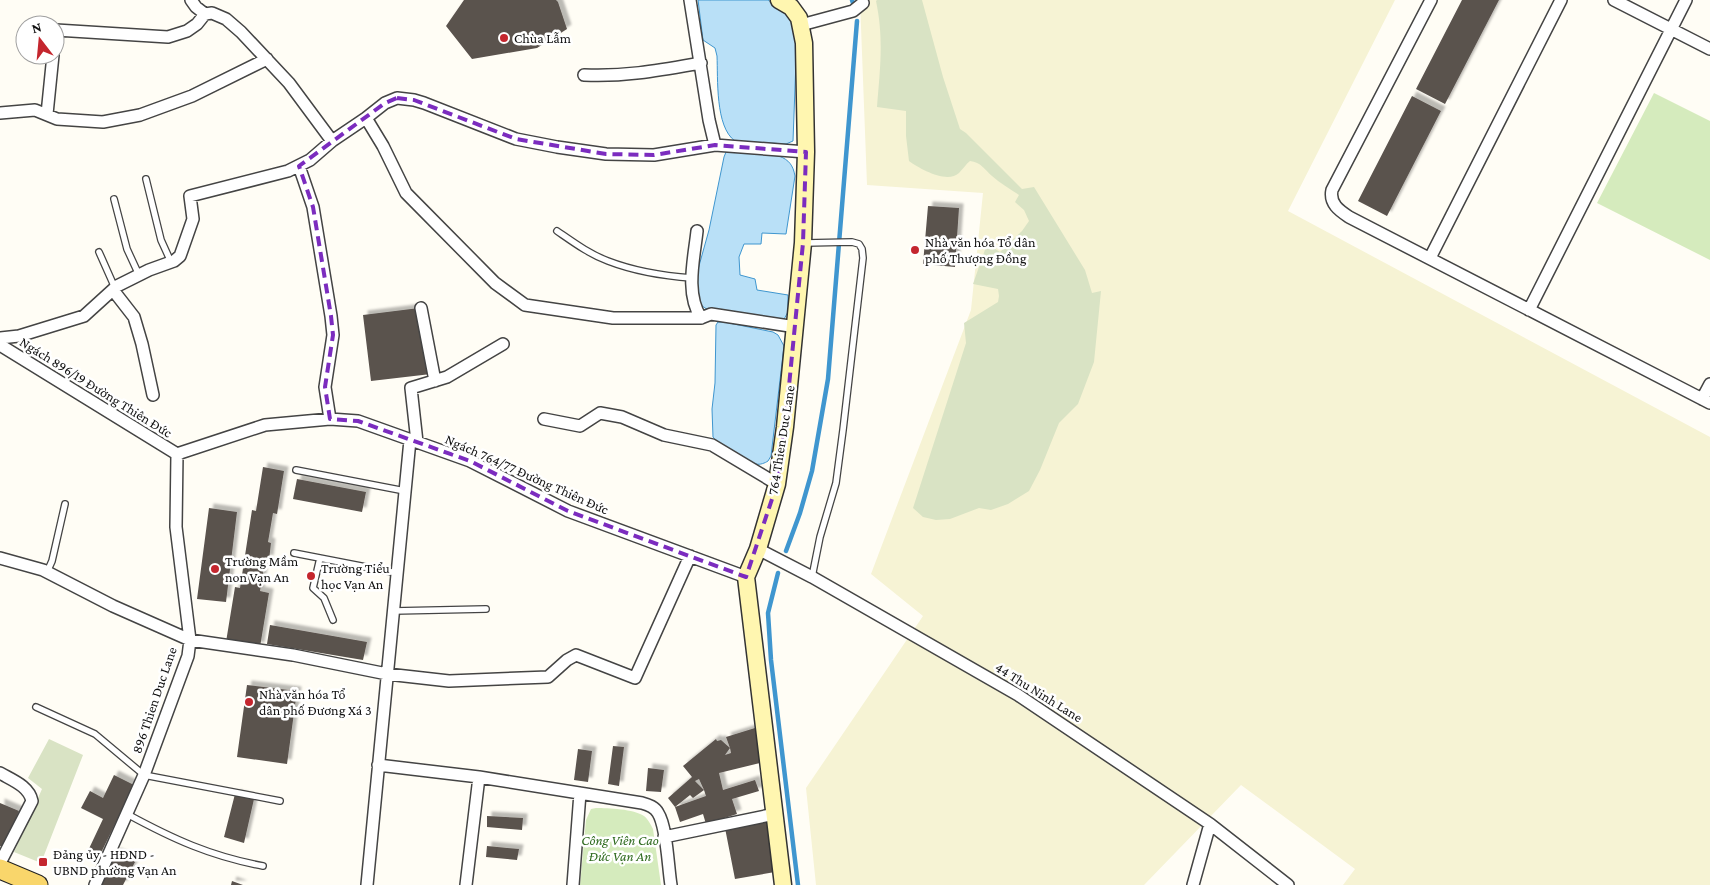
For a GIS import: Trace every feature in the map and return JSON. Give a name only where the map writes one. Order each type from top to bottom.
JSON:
[{"type":"main road","points":[[0,869],[38,885]]},
{"type":"street","points":[[191,0],[205,14]]},
{"type":"street","points":[[690,0],[709,120],[715,144]]},
{"type":"street","name":"764 Thien Duc Lane","points":[[746,577],[758,549],[777,484],[786,428],[803,243],[806,152],[804,43],[799,18],[791,8],[779,0]]},
{"type":"street","points":[[1431,0],[1331,195],[1335,206],[1345,214],[1706,401],[1710,384]]},
{"type":"street","points":[[1430,258],[1561,0]]},
{"type":"street","points":[[1614,0],[1710,49]]},
{"type":"street","points":[[1529,310],[1686,0]]},
{"type":"street","points":[[801,25],[853,11],[863,3]]},
{"type":"street","points":[[65,31],[168,37],[187,31],[197,24],[205,14],[212,13],[226,19],[267,59],[288,83],[332,141]]},
{"type":"street","points":[[0,113],[35,110],[57,119],[103,122],[140,115],[192,96],[267,59]]},
{"type":"street","points":[[584,75],[631,75],[701,63]]},
{"type":"street","points":[[47,114],[52,65]]},
{"type":"street","points":[[0,338],[19,336],[84,316],[114,289],[180,256],[193,219],[190,196],[288,171],[299,166],[310,160],[332,141],[385,103],[397,98],[424,103],[516,138],[558,147],[606,154],[654,156],[715,144],[806,152]]},
{"type":"street","points":[[366,118],[383,146],[406,193],[495,283],[525,305],[613,318],[701,318],[712,314],[796,327]]},
{"type":"street","points":[[299,166],[313,207],[331,316],[333,335],[325,387],[330,419]]},
{"type":"street","points":[[697,231],[692,278],[692,299],[701,318]]},
{"type":"street","points":[[114,289],[134,317],[153,395]]},
{"type":"street","points":[[421,308],[435,381]]},
{"type":"street","points":[[367,885],[405,490],[413,441],[412,388],[447,377],[502,344]]},
{"type":"street","name":"Ngách 896/19 Đường Thiên Đức","points":[[0,346],[177,454]]},
{"type":"street","points":[[544,419],[580,426],[600,413],[622,418],[664,436],[712,445],[777,484]]},
{"type":"street","name":"Ngách 764/77 Đường Thiên Đức","points":[[177,454],[265,425],[330,419],[358,421],[470,461],[568,511],[746,577]]},
{"type":"street","name":"896 Thien Duc Lane","points":[[94,885],[144,775],[188,656],[190,640],[176,527],[177,454]]},
{"type":"street","name":"44 Thu Ninh Lane","points":[[758,549],[812,577],[1018,695],[1210,824],[1288,885]]},
{"type":"street","points":[[0,558],[48,572],[113,606],[190,640],[293,655],[387,674],[449,681],[548,677],[567,660],[576,655],[635,678],[690,556]]},
{"type":"street","points":[[746,577],[784,885]]},
{"type":"street","points":[[378,765],[479,777],[652,806],[658,812],[662,824],[671,885]]},
{"type":"street","points":[[0,773],[24,787],[31,794],[32,801],[0,863]]},
{"type":"street","points":[[466,885],[479,777]]},
{"type":"street","points":[[573,885],[580,793]]},
{"type":"street","points":[[664,837],[775,814]]},
{"type":"street","points":[[1194,885],[1210,824]]},
{"type":"lane","points":[[146,179],[161,240],[171,262]]},
{"type":"lane","points":[[114,199],[127,250],[139,276]]},
{"type":"lane","points":[[557,231],[579,246],[608,261],[666,276],[692,278]]},
{"type":"lane","points":[[803,243],[852,242],[859,244],[862,249],[863,258],[844,430],[836,483],[820,537],[812,577]]},
{"type":"lane","points":[[99,252],[114,289]]},
{"type":"lane","points":[[296,470],[405,490]]},
{"type":"lane","points":[[48,572],[65,504]]},
{"type":"lane","points":[[294,553],[397,573]]},
{"type":"lane","points":[[320,558],[314,588],[324,598],[333,620]]},
{"type":"lane","points":[[393,611],[486,609]]},
{"type":"lane","points":[[36,706],[95,734],[144,775],[280,801]]},
{"type":"lane","points":[[127,814],[165,834],[202,850],[232,860],[262,866]]},
{"type":"highlighted area","points":[[397,98],[414,100],[516,139],[606,154],[654,155],[715,145],[806,152],[803,243],[785,427],[777,484],[746,577],[568,511],[470,461],[358,421],[330,419],[325,387],[333,335],[331,316],[313,207],[299,166],[385,103]]},
{"type":"shaded area","points":[[860,0],[1395,0],[1288,211],[1710,437],[1710,885],[1343,885],[1355,869],[1241,785],[1144,885],[816,885],[806,788],[923,616],[871,574],[971,310],[983,193],[867,185]]},
{"type":"green space","points":[[877,0],[922,0],[943,77],[960,129],[1022,189],[1034,187],[1085,270],[1092,293],[1101,291],[1094,362],[1078,404],[1059,423],[1040,470],[1029,491],[1008,504],[991,510],[979,508],[950,519],[936,520],[923,517],[913,508],[966,343],[964,323],[998,302],[998,289],[973,284],[987,244],[1000,252],[1022,231],[1029,221],[1024,210],[1015,202],[1019,195],[998,181],[977,163],[970,161],[959,173],[948,177],[926,171],[909,161],[906,111],[877,107],[881,54]]},
{"type":"green space","points":[[1654,93],[1710,121],[1710,260],[1597,203]]},
{"type":"green space","points":[[49,739],[83,755],[41,863],[14,852],[42,789],[28,778]]},
{"type":"green space","name":"Công Viên Cao Đức Vạn An","points":[[591,809],[628,810],[640,814],[647,819],[653,829],[661,885],[580,885],[586,820]]},
{"type":"water","points":[[698,0],[768,0],[785,11],[791,18],[797,34],[793,141],[786,144],[735,141],[729,134],[724,125],[719,101],[717,56],[715,48],[703,40]]},
{"type":"water","points":[[726,152],[779,156],[790,163],[794,172],[795,176],[786,234],[762,233],[761,244],[744,244],[739,257],[740,275],[755,279],[757,290],[788,295],[788,312],[783,321],[714,312],[701,305],[697,292],[697,273],[709,230],[724,157]]},
{"type":"water","points":[[718,322],[773,332],[778,335],[784,346],[771,456],[768,461],[762,464],[747,461],[727,449],[713,437],[712,409],[715,383],[716,325]]},
{"type":"building","name":"Chùa Lẫm","points":[[464,0],[556,0],[567,29],[537,48],[472,59],[446,26]]},
{"type":"building","points":[[1462,0],[1499,0],[1445,104],[1416,89]]},
{"type":"building","points":[[1412,96],[1441,111],[1387,216],[1358,201]]},
{"type":"building","points":[[928,206],[959,208],[955,267],[923,264]]},
{"type":"building","points":[[419,308],[431,374],[371,381],[363,315]]},
{"type":"building","points":[[263,467],[284,471],[277,514],[273,513],[268,542],[271,543],[269,560],[265,559],[260,591],[269,593],[260,647],[226,642],[235,587],[240,588],[252,510],[256,511]]},
{"type":"building","points":[[297,479],[366,492],[362,512],[293,499]]},
{"type":"building","points":[[209,508],[237,512],[226,602],[197,599]]},
{"type":"building","points":[[270,625],[367,642],[363,660],[267,644]]},
{"type":"building","points":[[247,685],[297,691],[287,764],[237,757]]},
{"type":"building","points":[[755,728],[764,762],[719,773],[723,790],[755,780],[759,791],[732,799],[737,814],[706,824],[703,814],[680,822],[675,807],[668,798],[692,777],[683,766],[716,739],[717,741],[721,740],[730,748],[726,737]],"holes":[[[730,748],[731,753],[725,755]],[[699,779],[704,790],[695,781]],[[704,790],[706,796],[675,807],[690,795],[693,798]]]},
{"type":"building","points":[[613,746],[624,747],[619,786],[608,784]]},
{"type":"building","points":[[578,749],[592,751],[588,782],[574,780]]},
{"type":"building","points":[[648,768],[664,770],[661,792],[646,791]]},
{"type":"building","points":[[114,775],[134,785],[97,861],[86,855],[103,819],[81,808],[90,791],[103,798]]},
{"type":"building","points":[[235,794],[254,799],[244,843],[224,837]]},
{"type":"building","points":[[0,803],[19,811],[3,847],[0,846]]},
{"type":"building","points":[[487,816],[523,818],[522,830],[487,827]]},
{"type":"building","points":[[766,820],[775,872],[735,879],[725,828]]},
{"type":"building","points":[[487,846],[519,849],[517,860],[486,857]]},
{"type":"building","points":[[116,852],[135,862],[123,885],[100,885]]},
{"type":"building","points":[[232,881],[243,885],[231,885]]},
{"type":"waterway","points":[[786,551],[800,513],[812,471],[828,379],[857,21]]},
{"type":"waterway","points":[[778,573],[768,613],[771,660],[798,885]]},
{"type":"place","name":"Chùa Lẫm","points":[[504,38]]},
{"type":"place","name":"Nhà văn hóa Tổ dân phố Thượng Đồng","points":[[915,250]]},
{"type":"place","name":"Trường Mầm non Vạn An","points":[[215,569]]},
{"type":"place","name":"Trường Tiểu học Vạn An","points":[[311,576]]},
{"type":"place","name":"Nhà văn hóa Tổ dân phố Đương Xá 3","points":[[249,702]]},
{"type":"place","name":"Đảng ủy - HĐND - UBND phường Vạn An","points":[[43,862]]}]
